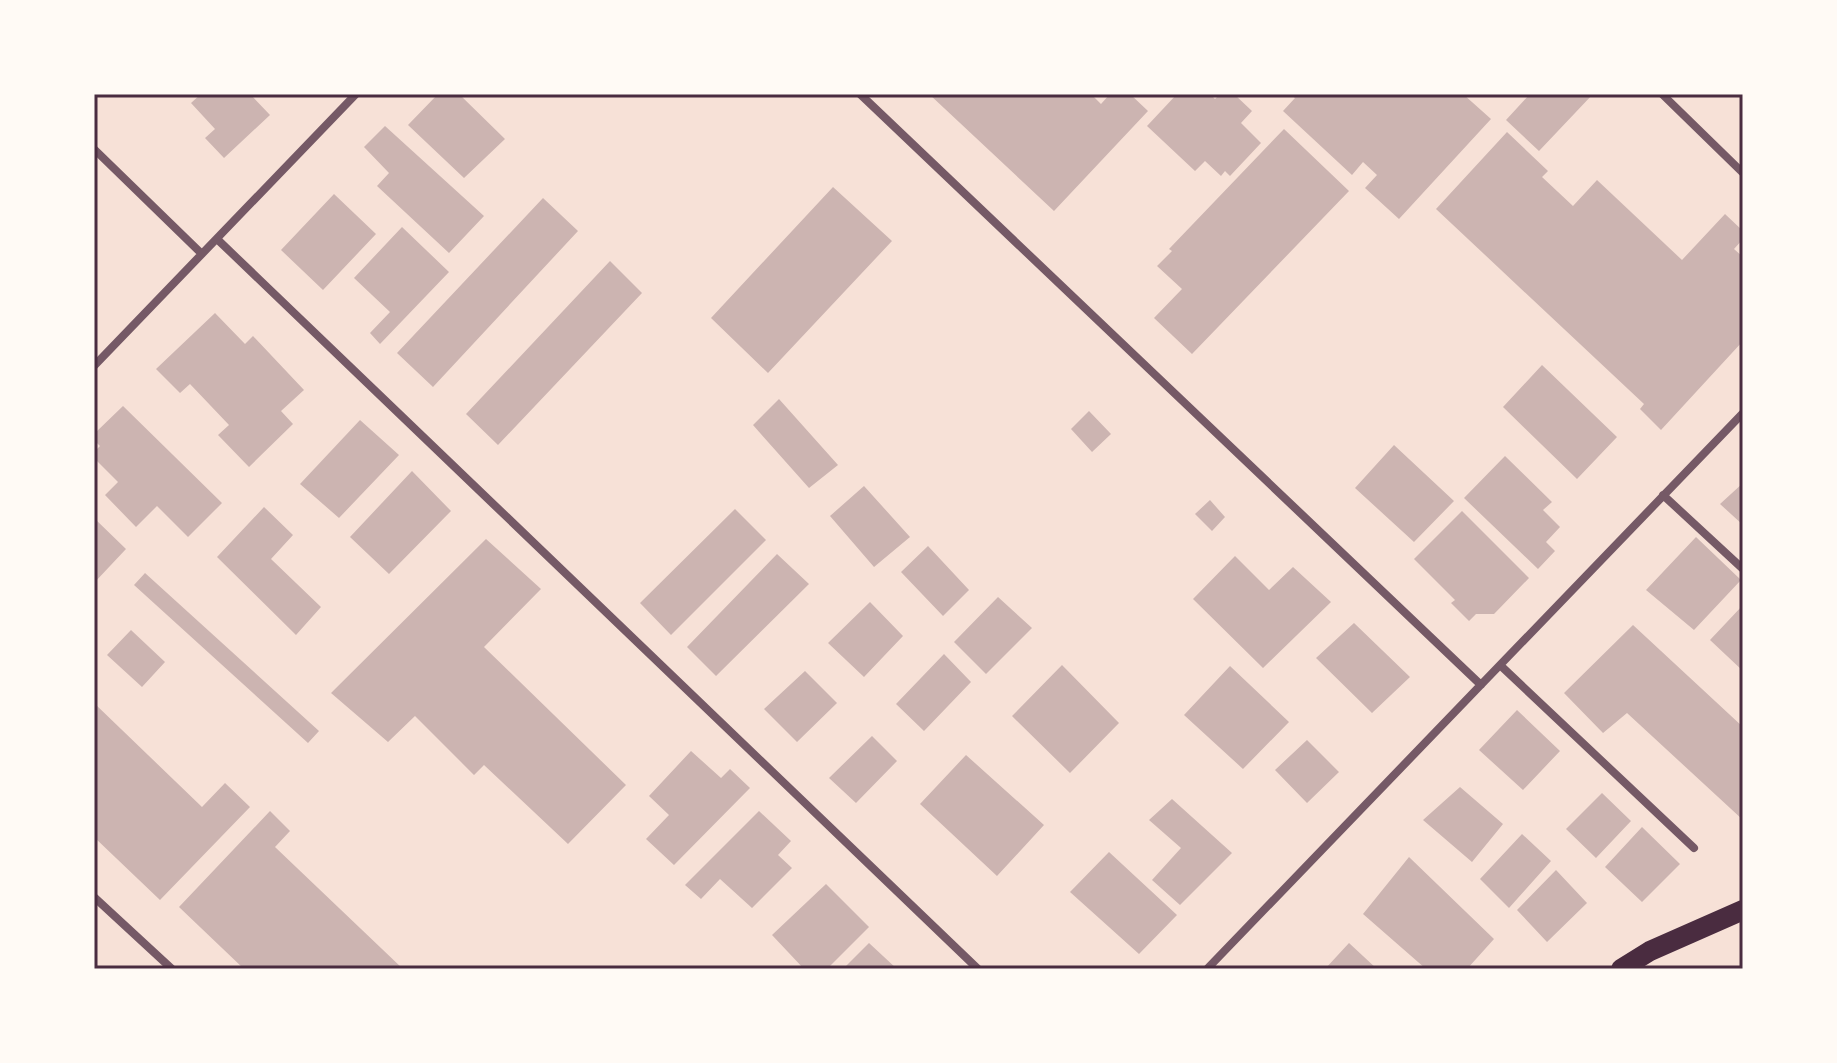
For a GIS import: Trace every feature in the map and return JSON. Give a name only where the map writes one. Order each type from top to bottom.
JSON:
[{"type":"main road","points":[[1621,969],[1650,951],[1743,910]]},
{"type":"street","points":[[94,366],[356,94]]},
{"type":"street","points":[[860,94],[1481,685]]},
{"type":"street","points":[[1662,94],[1743,173]]},
{"type":"street","points":[[94,149],[202,254]]},
{"type":"street","points":[[217,239],[978,969]]},
{"type":"street","points":[[1207,969],[1743,413]]},
{"type":"street","points":[[1663,495],[1743,569]]},
{"type":"street","points":[[1500,665],[1694,848]]},
{"type":"street","points":[[94,897],[172,969]]},
{"type":"building","points":[[201,94],[250,94],[270,115],[224,158],[205,138],[215,129],[191,103]]},
{"type":"building","points":[[438,94],[459,94],[505,139],[464,178],[408,125]]},
{"type":"building","points":[[929,94],[1091,94],[1101,104],[1110,94],[1130,94],[1148,111],[1054,211]]},
{"type":"building","points":[[1177,94],[1210,94],[1215,99],[1220,94],[1234,94],[1252,111],[1241,123],[1261,143],[1230,176],[1225,171],[1221,176],[1205,161],[1195,171],[1147,126]]},
{"type":"building","points":[[1290,94],[1463,94],[1491,119],[1399,219],[1365,188],[1377,175],[1363,162],[1352,175],[1283,111],[1295,98]]},
{"type":"building","points":[[1530,94],[1593,94],[1539,151],[1506,120]]},
{"type":"building","points":[[385,126],[484,216],[449,253],[377,186],[389,173],[364,147]]},
{"type":"building","points":[[1284,129],[1349,191],[1192,354],[1154,318],[1182,289],[1157,266],[1172,251],[1169,249]]},
{"type":"building","points":[[1507,132],[1548,171],[1542,177],[1573,206],[1597,180],[1682,260],[1725,214],[1743,231],[1743,239],[1734,249],[1743,257],[1743,341],[1661,430],[1640,409],[1644,404],[1436,209]]},
{"type":"building","points":[[833,187],[892,241],[768,373],[711,318]]},
{"type":"building","points":[[334,194],[376,234],[323,290],[281,250]]},
{"type":"building","points":[[543,198],[578,231],[433,387],[397,353]]},
{"type":"building","points":[[402,227],[449,272],[380,344],[370,333],[390,312],[354,278]]},
{"type":"building","points":[[610,261],[642,293],[498,445],[466,414]]},
{"type":"building","points":[[215,313],[245,344],[253,336],[304,390],[281,411],[293,424],[249,467],[218,435],[229,425],[190,384],[180,393],[156,369]]},
{"type":"building","points":[[1542,365],[1617,437],[1577,479],[1503,407]]},
{"type":"building","points":[[779,399],[838,465],[809,488],[753,425]]},
{"type":"building","points":[[123,406],[222,503],[188,537],[157,506],[136,527],[105,495],[118,482],[94,458],[94,452],[100,446],[94,440],[94,434]]},
{"type":"building","points":[[1089,411],[1111,434],[1092,452],[1071,429]]},
{"type":"building","points":[[360,420],[399,455],[339,518],[300,484]]},
{"type":"building","points":[[1394,445],[1454,501],[1414,542],[1355,488]]},
{"type":"building","points":[[1505,456],[1552,502],[1543,510],[1560,527],[1546,542],[1555,551],[1538,569],[1464,498]]},
{"type":"building","points":[[412,471],[451,511],[389,574],[350,537]]},
{"type":"building","points":[[1743,483],[1743,525],[1720,504]]},
{"type":"building","points":[[864,486],[910,537],[874,567],[830,516]]},
{"type":"building","points":[[1210,500],[1225,517],[1212,531],[1195,514]]},
{"type":"building","points":[[264,507],[293,535],[271,559],[321,607],[296,635],[217,557]]},
{"type":"building","points":[[735,509],[766,540],[671,635],[640,603]]},
{"type":"building","points":[[1462,511],[1529,578],[1494,614],[1476,614],[1469,621],[1451,603],[1455,600],[1414,559]]},
{"type":"building","points":[[94,518],[126,549],[94,583]]},
{"type":"building","points":[[1696,537],[1741,580],[1694,630],[1646,590]]},
{"type":"building","points":[[486,539],[541,589],[484,647],[626,785],[568,844],[484,765],[474,775],[415,716],[388,742],[331,693]]},
{"type":"building","points":[[928,546],[969,590],[943,616],[901,572]]},
{"type":"building","points":[[777,554],[809,584],[716,676],[687,647]]},
{"type":"building","points":[[1235,556],[1269,590],[1293,567],[1331,602],[1263,668],[1193,599]]},
{"type":"building","points":[[145,573],[319,731],[308,743],[134,585]]},
{"type":"building","points":[[998,597],[1032,628],[986,674],[954,642]]},
{"type":"building","points":[[870,602],[903,636],[864,677],[828,643]]},
{"type":"building","points":[[1743,605],[1743,671],[1710,640]]},
{"type":"building","points":[[1354,623],[1410,677],[1372,713],[1316,658]]},
{"type":"building","points":[[1633,625],[1743,727],[1743,820],[1627,713],[1603,733],[1564,693]]},
{"type":"building","points":[[131,630],[165,662],[142,687],[107,655]]},
{"type":"building","points":[[944,654],[971,682],[924,731],[896,704]]},
{"type":"building","points":[[1062,665],[1119,723],[1070,773],[1012,716]]},
{"type":"building","points":[[1230,666],[1289,722],[1243,769],[1184,715]]},
{"type":"building","points":[[805,671],[837,703],[797,742],[764,709]]},
{"type":"building","points":[[94,703],[202,807],[225,783],[250,807],[160,900],[94,837]]},
{"type":"building","points":[[1517,710],[1560,751],[1523,790],[1479,750]]},
{"type":"building","points":[[872,736],[897,761],[856,803],[829,778]]},
{"type":"building","points":[[1307,740],[1339,772],[1307,803],[1275,770]]},
{"type":"building","points":[[691,751],[721,778],[730,769],[750,788],[674,865],[646,839],[669,815],[649,796]]},
{"type":"building","points":[[966,755],[1044,825],[997,876],[920,804]]},
{"type":"building","points":[[1460,787],[1503,824],[1472,862],[1423,820]]},
{"type":"building","points":[[1602,793],[1631,821],[1596,858],[1566,829]]},
{"type":"building","points":[[1172,799],[1232,853],[1180,905],[1152,880],[1181,848],[1149,820]]},
{"type":"building","points":[[270,811],[290,831],[275,847],[403,969],[244,969],[179,907]]},
{"type":"building","points":[[759,811],[791,841],[778,855],[792,868],[752,908],[720,879],[701,899],[685,885]]},
{"type":"building","points":[[1642,827],[1680,864],[1642,902],[1605,867]]},
{"type":"building","points":[[1522,834],[1551,861],[1509,908],[1480,879]]},
{"type":"building","points":[[1109,852],[1177,915],[1139,954],[1070,892]]},
{"type":"building","points":[[1409,857],[1494,939],[1467,969],[1426,969],[1363,914]]},
{"type":"building","points":[[1556,870],[1587,903],[1547,942],[1517,910]]},
{"type":"building","points":[[826,884],[869,927],[827,969],[804,969],[772,935]]},
{"type":"building","points":[[869,943],[897,969],[843,969]]},
{"type":"building","points":[[1349,943],[1377,969],[1325,969]]}]
